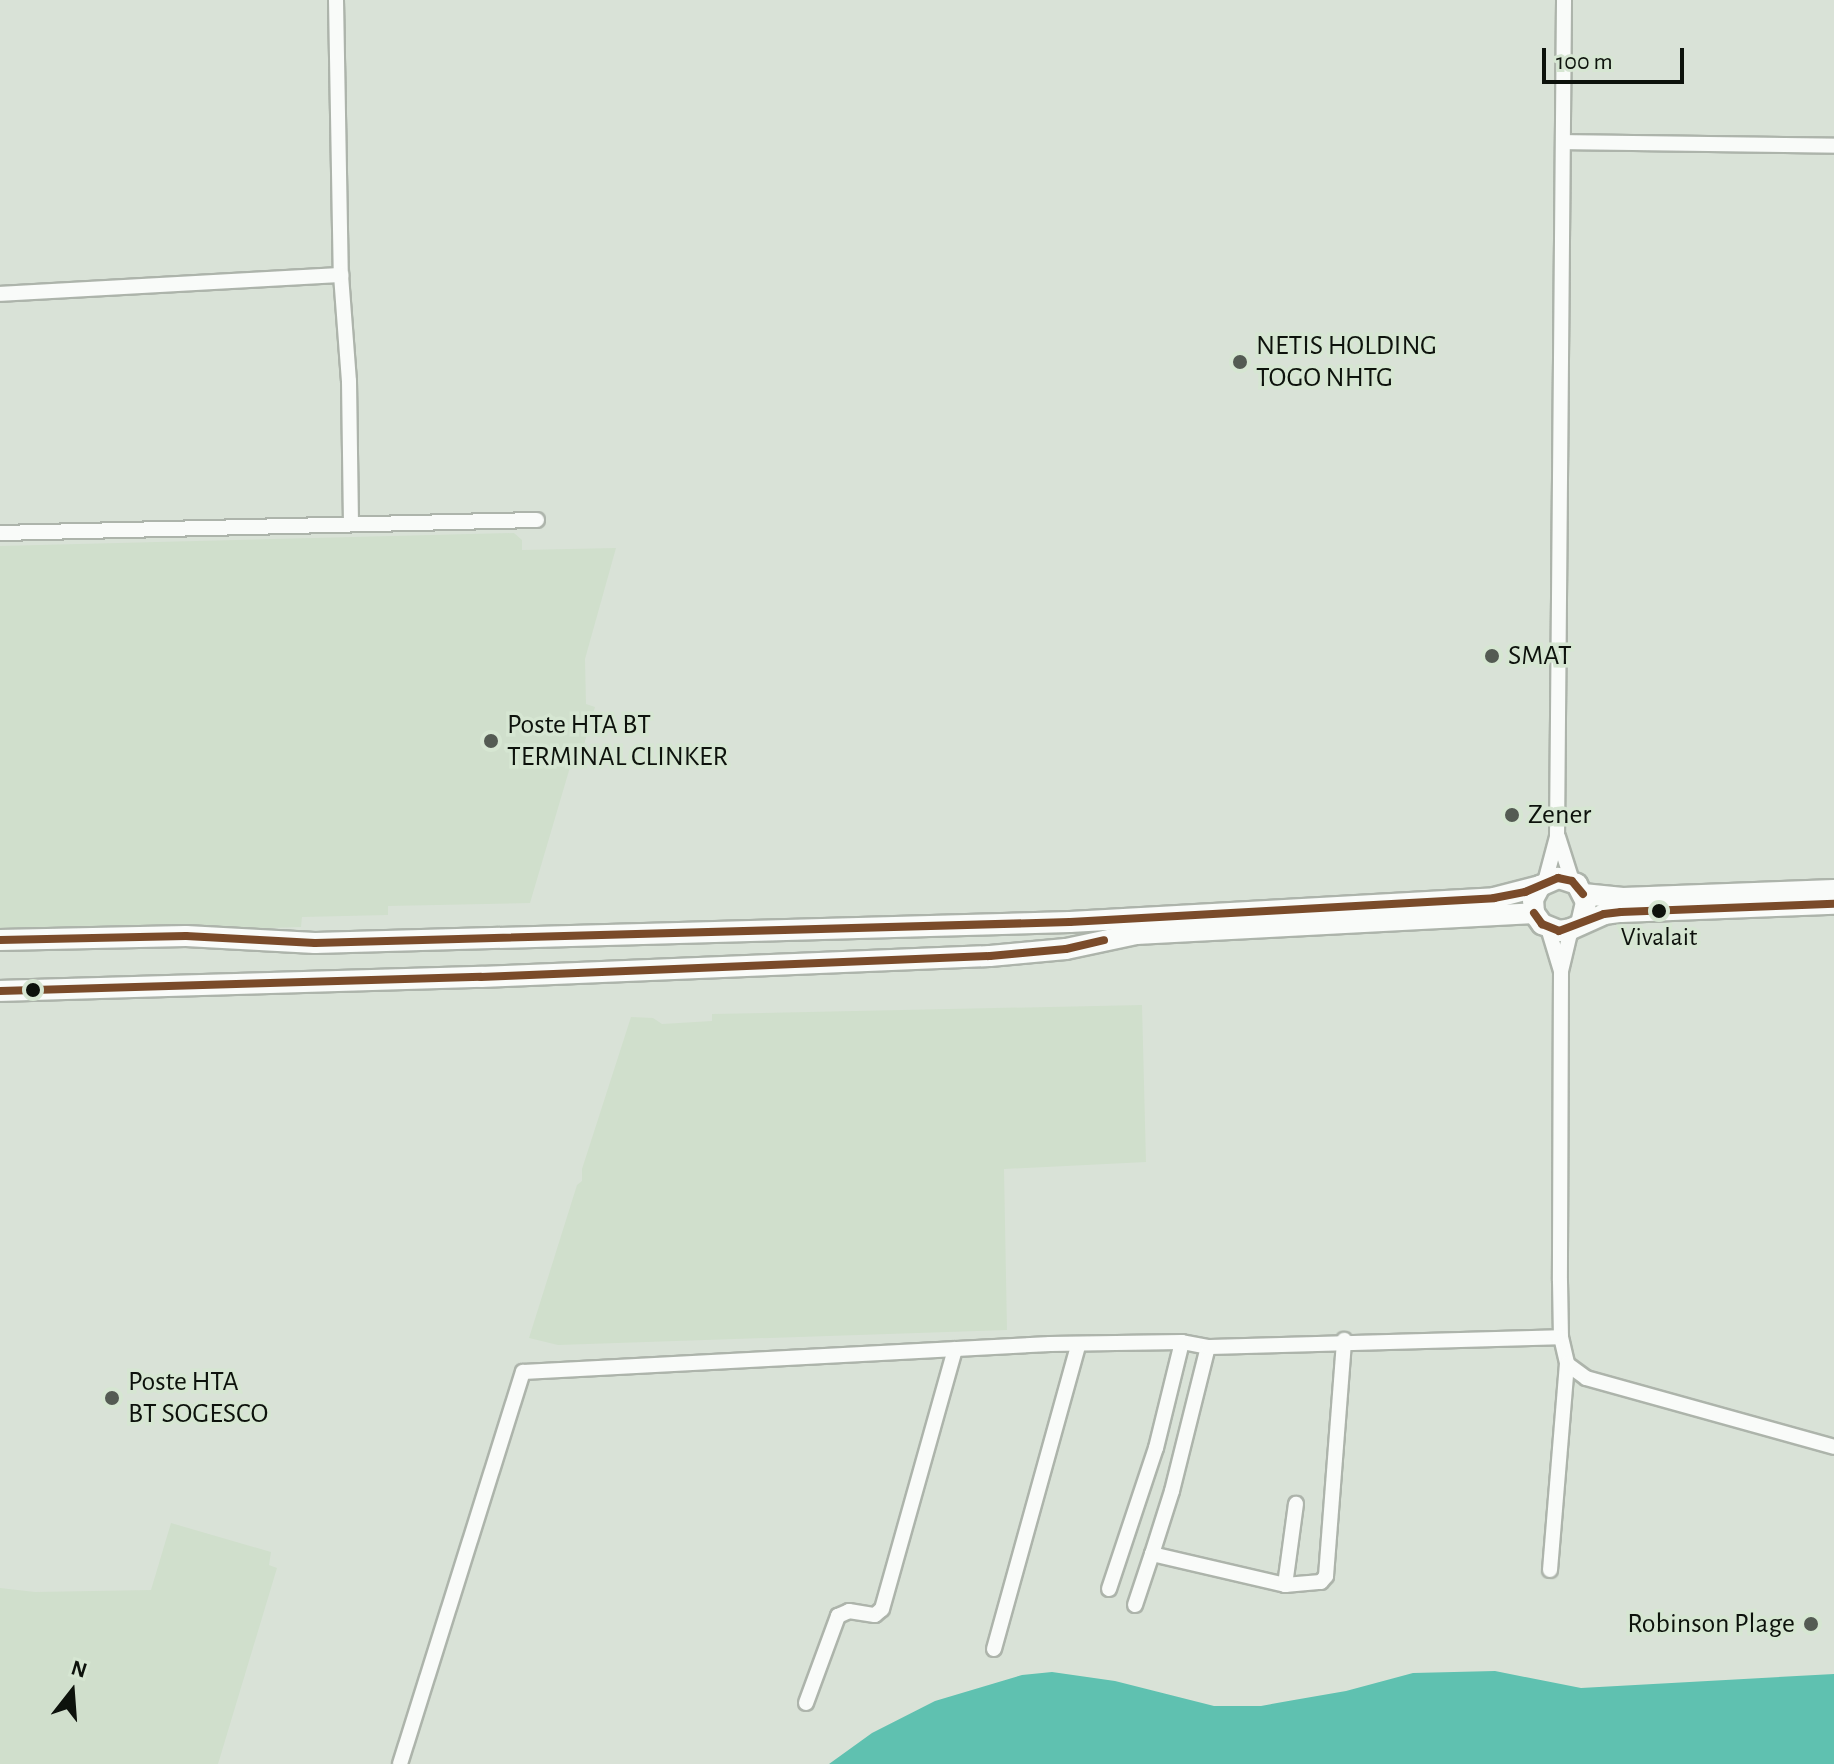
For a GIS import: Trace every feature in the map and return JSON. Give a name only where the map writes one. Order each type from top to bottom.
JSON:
[{"type":"highway","points":[[0,940],[186,936],[315,943],[1070,922],[1494,898],[1558,878],[1615,898],[1834,890]]},
{"type":"highway","points":[[1541,920],[1533,899],[1542,884]]},
{"type":"highway","points":[[1576,926],[1586,909],[1578,887]]},
{"type":"highway","points":[[0,991],[481,977],[557,971],[990,956],[1066,949],[1136,934],[1541,920],[1576,926],[1604,914],[1621,912],[1834,904]]},
{"type":"street","points":[[336,0],[341,275],[349,381],[351,522]]},
{"type":"street","points":[[1542,884],[1557,837],[1558,429],[1564,0]]},
{"type":"street","points":[[1564,142],[1834,146]]},
{"type":"street","points":[[0,294],[341,275]]},
{"type":"street","points":[[0,533],[351,522],[537,520]]},
{"type":"street","points":[[1557,837],[1578,887]]},
{"type":"street","points":[[1541,920],[1561,971]]},
{"type":"street","points":[[1550,1570],[1567,1364],[1561,1337],[1561,971],[1576,926]]},
{"type":"street","points":[[400,1764],[523,1372],[955,1349],[1182,1342],[1208,1347],[1344,1340],[1561,1337]]},
{"type":"street","points":[[1152,1554],[1285,1585],[1321,1582],[1329,1566],[1344,1340]]},
{"type":"street","points":[[1109,1589],[1156,1448],[1182,1342]]},
{"type":"street","points":[[994,1649],[1078,1346]]},
{"type":"street","points":[[1135,1605],[1172,1491],[1208,1347]]},
{"type":"street","points":[[806,1703],[838,1616],[849,1611],[875,1615],[882,1609],[955,1349]]},
{"type":"street","points":[[1567,1364],[1586,1378],[1834,1447]]},
{"type":"street","points":[[1285,1585],[1296,1504]]},
{"type":"shaded area","points":[[514,533],[522,540],[522,550],[616,548],[585,659],[586,704],[595,707],[580,758],[573,757],[530,903],[388,906],[388,915],[302,917],[301,927],[0,936],[0,546]]},
{"type":"shaded area","points":[[1142,1005],[1146,1162],[1004,1169],[1007,1330],[558,1345],[529,1338],[577,1185],[582,1181],[582,1169],[631,1017],[653,1018],[662,1024],[712,1021],[712,1014]]},
{"type":"shaded area","points":[[171,1523],[271,1552],[269,1565],[277,1568],[218,1764],[0,1764],[0,1588],[35,1592],[151,1590]]},
{"type":"water","points":[[1495,1671],[1581,1688],[1834,1674],[1834,1764],[829,1764],[872,1733],[935,1701],[1022,1675],[1052,1672],[1115,1681],[1214,1706],[1261,1706],[1346,1691],[1413,1673]]},
{"type":"transit line","points":[[0,940],[186,936],[315,943],[1070,922],[1494,898],[1525,892],[1558,878],[1572,881],[1583,894]]},
{"type":"transit line","points":[[1534,913],[1542,924],[1559,931],[1604,914],[1621,912],[1834,904]]},
{"type":"transit line","points":[[0,991],[481,977],[990,956],[1066,949],[1104,940]]},
{"type":"place","name":"NETIS HOLDING TOGO NHTG","points":[[1240,362]]},
{"type":"place","name":"SMAT","points":[[1492,656]]},
{"type":"place","name":"Poste HTA BT TERMINAL CLINKER","points":[[491,741]]},
{"type":"place","name":"Zener","points":[[1512,815]]},
{"type":"place","name":"Vivalait","points":[[1659,911]]},
{"type":"place","name":"Poste HTA BT SOGESCO","points":[[112,1398]]},
{"type":"place","name":"Robinson Plage","points":[[1811,1624]]}]
